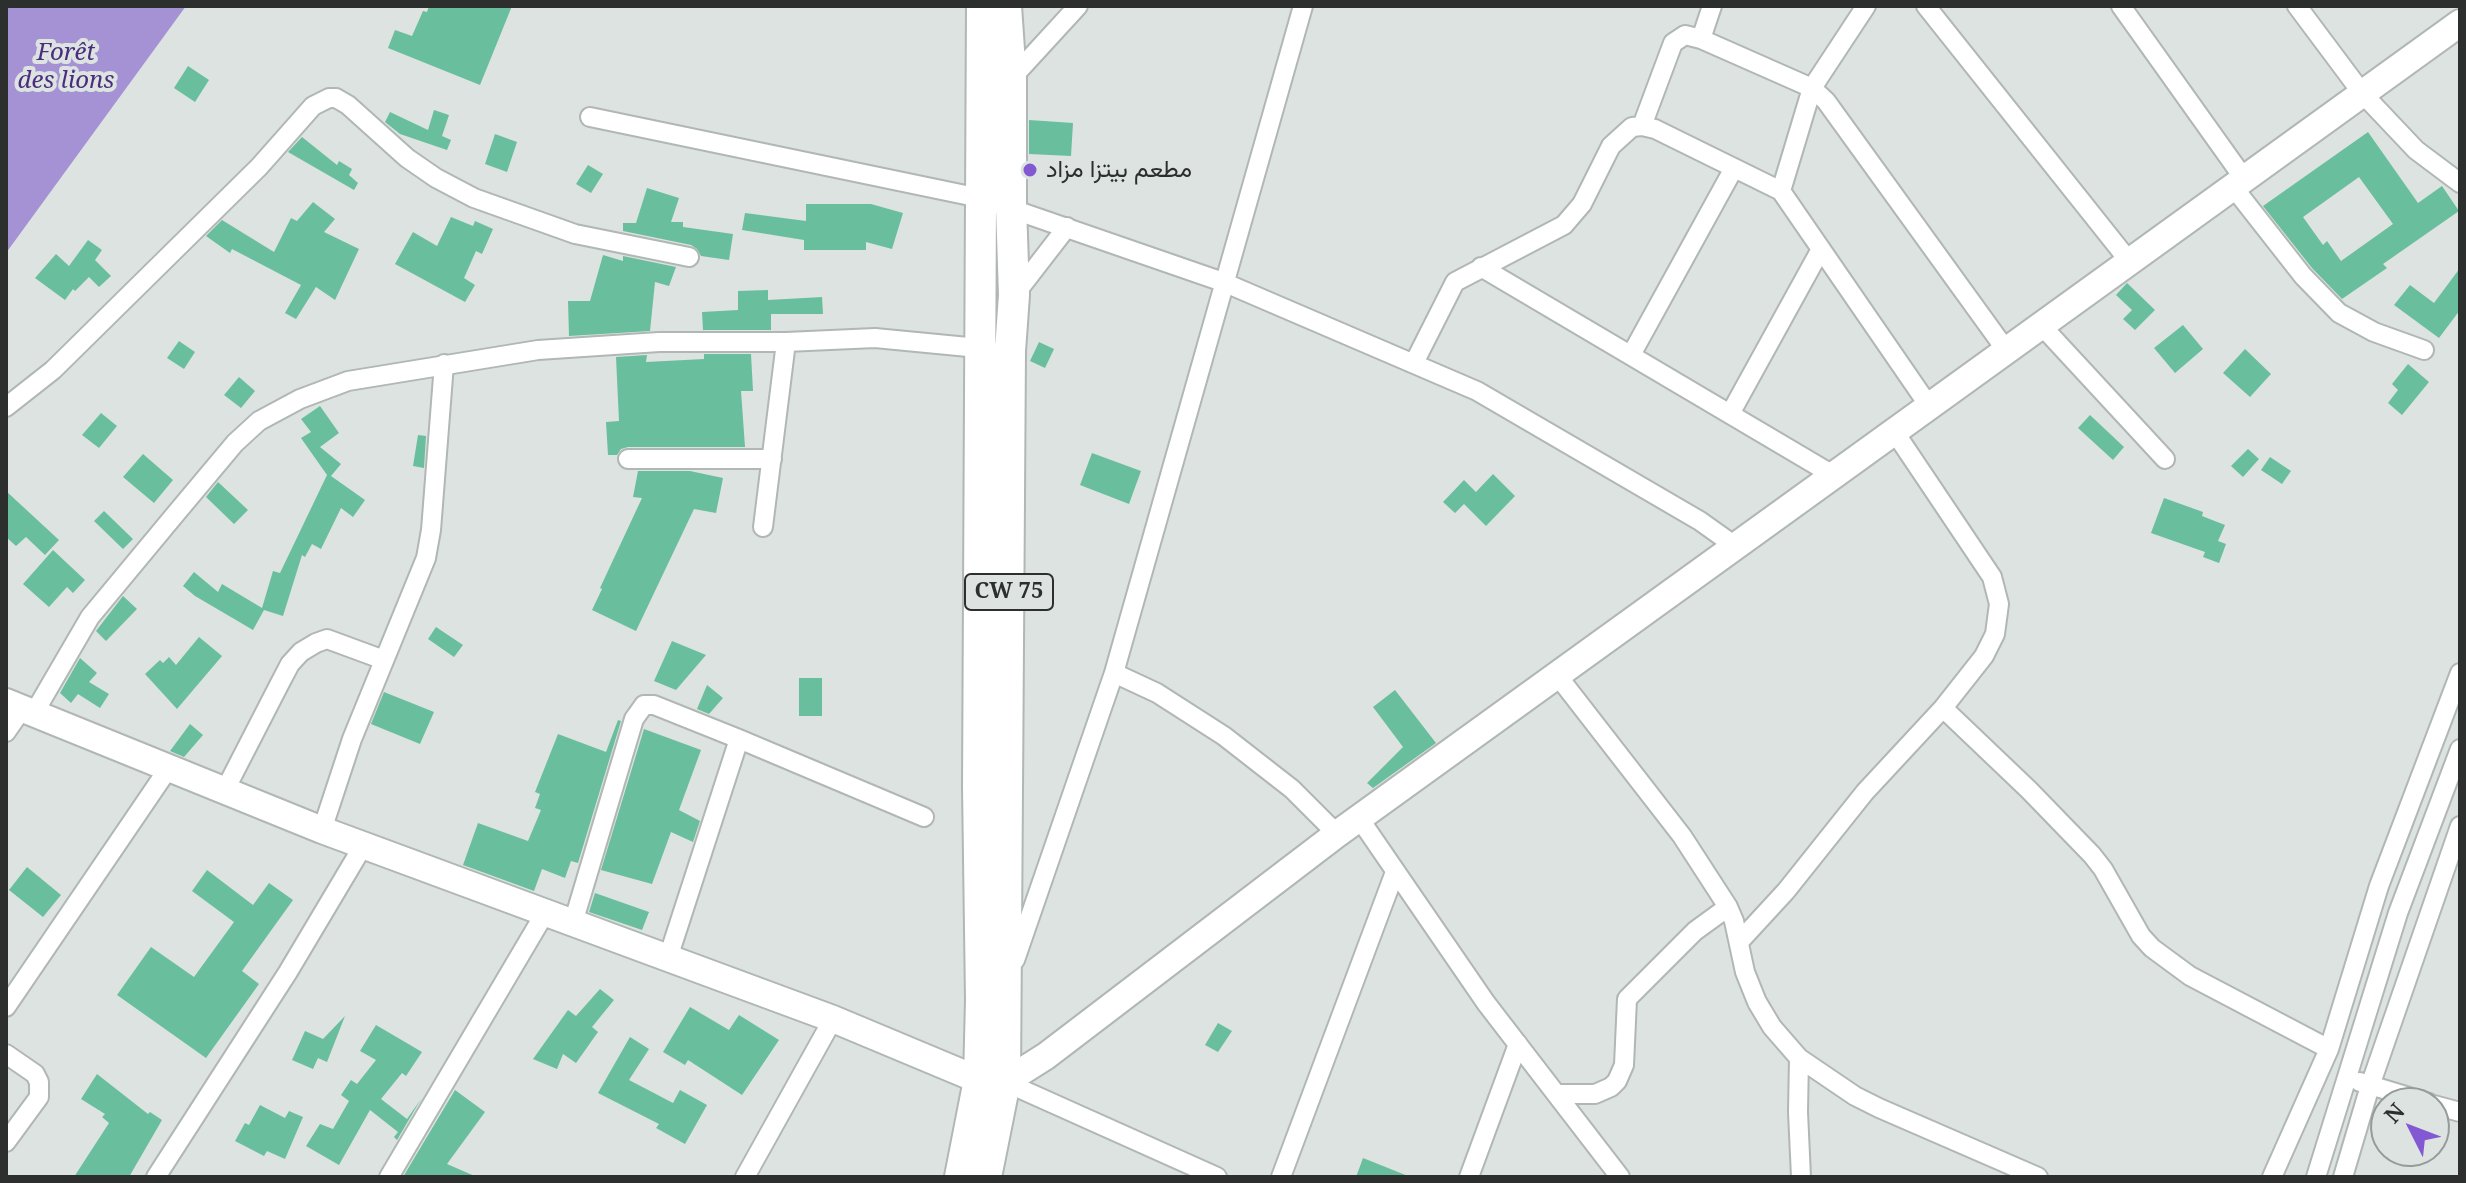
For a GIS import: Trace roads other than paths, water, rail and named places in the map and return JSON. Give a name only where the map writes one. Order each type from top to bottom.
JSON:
[{"type":"main road","name":"CW 75","points":[[982,6],[979,349],[993,787]]},
{"type":"main road","name":"CW 75","points":[[986,1177],[992,1081],[993,787],[1014,295],[1011,79],[1006,6]]},
{"type":"main road","points":[[20,708],[363,846],[833,1019],[992,1081],[1046,1056],[1348,826],[2460,23]]},
{"type":"main road","name":"CW 75","points":[[960,1177],[992,1081]]},
{"type":"street","points":[[1011,79],[1078,6]]},
{"type":"street","points":[[992,1001],[1020,941],[1114,673],[1303,6]]},
{"type":"street","points":[[1701,39],[1712,6]]},
{"type":"street","points":[[1781,191],[1812,88],[1866,6]]},
{"type":"street","points":[[1926,6],[2129,261]]},
{"type":"street","points":[[2121,6],[2303,276],[2339,313],[2374,332],[2424,350]]},
{"type":"street","points":[[2297,6],[2362,93],[2416,150],[2460,183]]},
{"type":"street","points":[[1642,126],[1673,43],[1685,35],[1701,39],[1812,88],[1826,101],[2006,350]]},
{"type":"street","points":[[6,407],[53,370],[259,167],[313,106],[329,98],[336,98],[348,105],[407,158],[474,198],[575,234],[689,257]]},
{"type":"street","points":[[590,117],[1011,206],[1223,282],[1477,391],[1700,521],[1735,546]]},
{"type":"street","points":[[1414,363],[1455,282],[1564,225],[1582,204],[1611,146],[1632,127],[1642,126],[1655,129],[1781,191],[1929,406]]},
{"type":"street","points":[[1631,355],[1734,168]]},
{"type":"street","points":[[1014,295],[1067,227]]},
{"type":"street","points":[[1730,414],[1821,249]]},
{"type":"street","points":[[1481,267],[1833,475]]},
{"type":"street","points":[[2041,325],[2165,459]]},
{"type":"street","points":[[6,732],[20,708],[90,617],[235,443],[259,421],[300,399],[348,381],[538,350],[659,342],[875,338],[1010,351]]},
{"type":"street","points":[[763,527],[786,342]]},
{"type":"street","points":[[322,830],[352,739],[426,558],[444,364]]},
{"type":"street","points":[[1739,942],[1786,891],[1865,792],[1943,708],[1990,644],[1999,614],[1998,597],[1988,570],[1894,431]]},
{"type":"street","points":[[628,459],[772,459]]},
{"type":"street","points":[[224,792],[284,674],[301,652],[327,639],[384,660]]},
{"type":"street","points":[[1114,673],[1157,693],[1224,736],[1292,789],[1348,826],[1395,872],[1486,1003],[1620,1177]]},
{"type":"street","points":[[2272,1177],[2329,1049],[2379,886],[2460,673]]},
{"type":"street","points":[[1557,675],[1682,836],[1728,907],[1745,972],[1757,1002],[1772,1027],[1799,1058],[1855,1096],[1879,1108],[2038,1177]]},
{"type":"street","points":[[573,923],[638,711],[644,705],[654,705],[739,739],[924,817]]},
{"type":"street","points":[[1943,708],[2092,855],[2141,936],[2152,948],[2190,976],[2329,1049]]},
{"type":"street","points":[[668,958],[739,739]]},
{"type":"street","points":[[2316,1177],[2398,913],[2460,749]]},
{"type":"street","points":[[6,1007],[168,769]]},
{"type":"street","points":[[2343,1177],[2370,1086],[2460,826]]},
{"type":"street","points":[[156,1177],[288,972],[363,846]]},
{"type":"street","points":[[1281,1177],[1395,872]]},
{"type":"street","points":[[1556,1094],[1595,1094],[1617,1081],[1624,1065],[1627,999],[1695,931],[1728,907]]},
{"type":"street","points":[[389,1177],[545,913]]},
{"type":"street","points":[[745,1177],[833,1019]]},
{"type":"street","points":[[1469,1177],[1518,1044]]},
{"type":"street","points":[[6,1054],[35,1074],[39,1082],[39,1097],[6,1142]]},
{"type":"street","points":[[1799,1058],[1801,1177]]},
{"type":"street","points":[[2346,1078],[2373,1087]]},
{"type":"street","points":[[992,1081],[1217,1177]]},
{"type":"place","name":"مطعم بيتزا مزاد","points":[[1030,170]]},
{"type":"park label","name":"Forêt des lions","points":[[66,67]]}]
